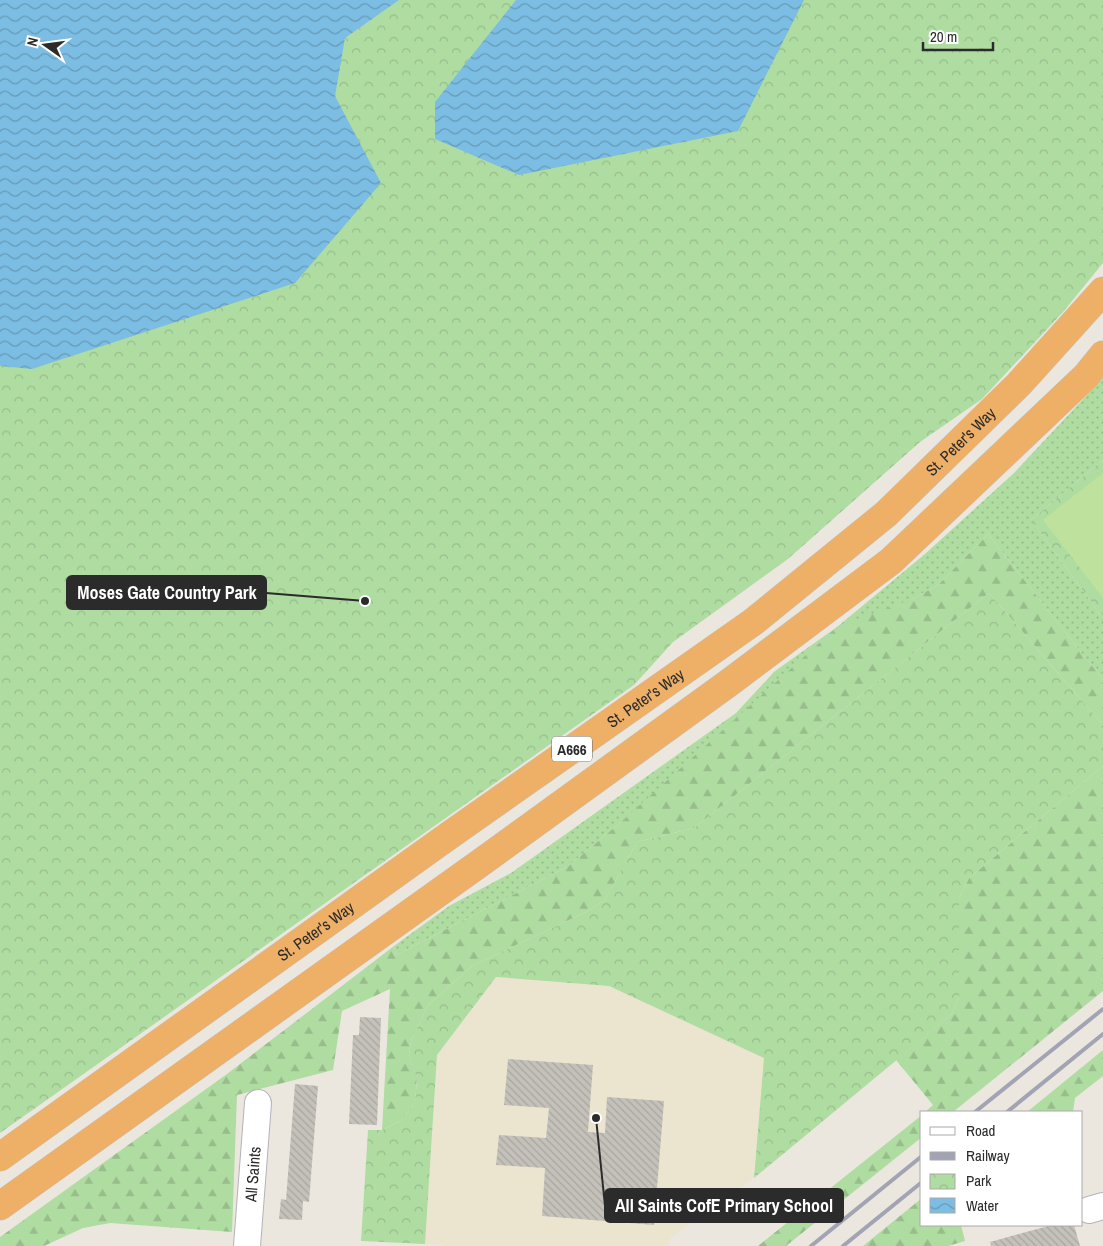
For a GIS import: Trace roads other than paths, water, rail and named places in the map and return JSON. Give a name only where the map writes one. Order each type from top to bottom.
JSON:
[{"type":"highway","name":"St. Peter's Way","points":[[0,1156],[447,837],[753,622],[886,514],[1020,384],[1103,292]]},
{"type":"highway","name":"A666","points":[[0,1206],[698,705],[890,560],[1086,376],[1103,355]]},
{"type":"lane","name":"All Saints","points":[[246,1246],[258,1103]]},
{"type":"water","points":[[0,0],[399,0],[345,38],[335,96],[381,183],[295,283],[32,369],[0,366]]},
{"type":"water","points":[[516,0],[804,0],[738,131],[519,175],[435,139],[435,102]]},
{"type":"railway","points":[[976,1111],[1103,1009]]},
{"type":"railway","points":[[1008,1111],[1103,1034]]},
{"type":"railway","points":[[811,1246],[920,1158]]},
{"type":"railway","points":[[843,1246],[920,1184]]},
{"type":"place","name":"Moses Gate Country Park","points":[[365,601]]},
{"type":"place","name":"All Saints CofE Primary School","points":[[596,1118]]}]
